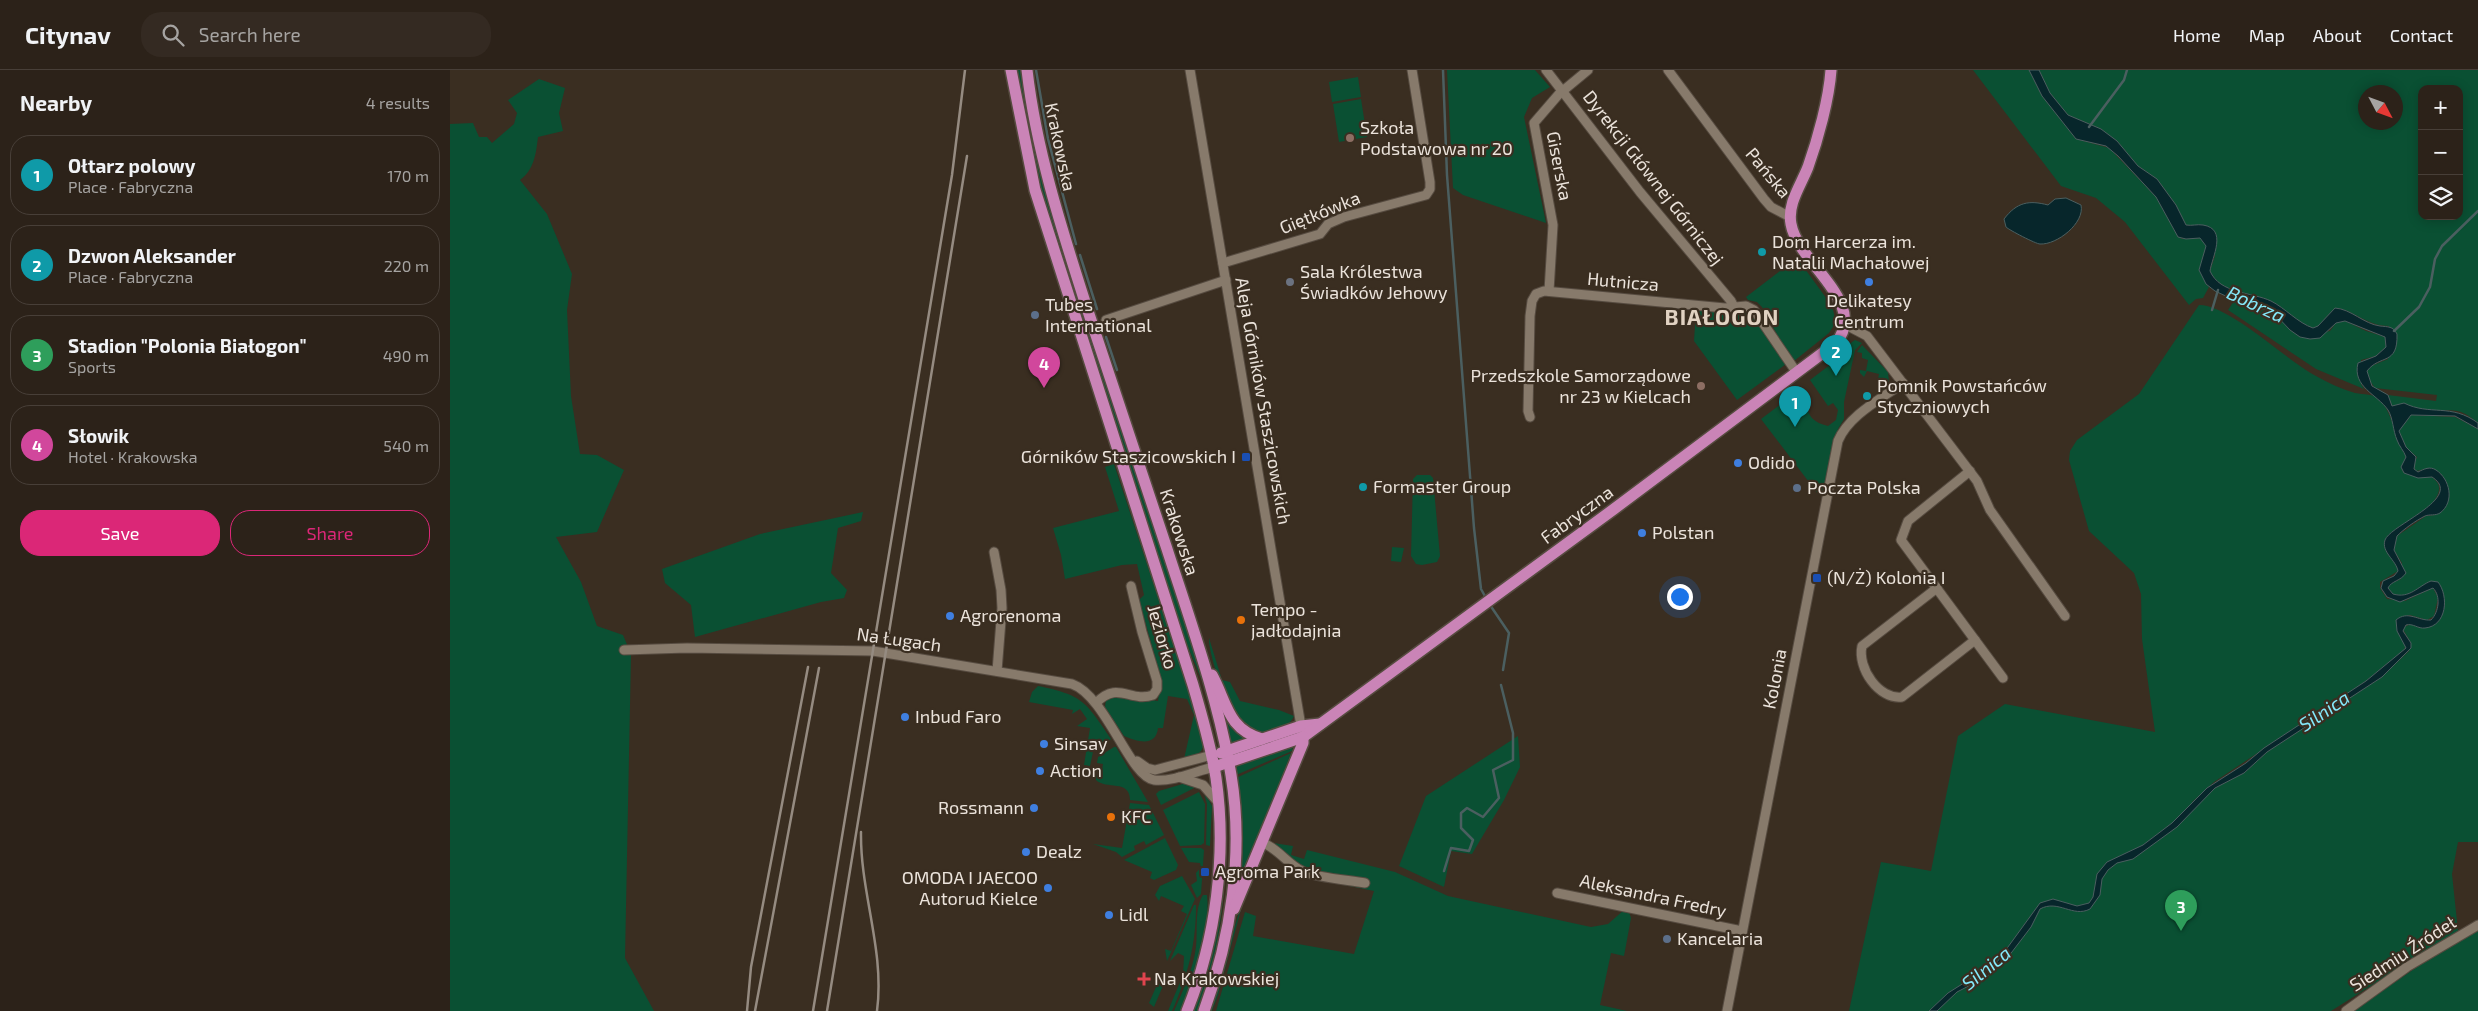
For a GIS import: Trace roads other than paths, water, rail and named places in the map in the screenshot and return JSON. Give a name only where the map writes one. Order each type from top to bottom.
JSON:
[{"type":"main road","name":"Krakowska","points":[[1011,70],[1035,190],[1193,685],[1213,761],[1218,802],[1219,859],[1214,905],[1206,948],[1187,1011]]},
{"type":"main road","name":"Krakowska","points":[[1027,70],[1048,180],[1068,249],[1202,655],[1227,751],[1233,793],[1235,847],[1228,925],[1218,970],[1204,1011]]},
{"type":"main road","points":[[1790,217],[1792,203],[1811,156],[1831,70]]},
{"type":"main road","name":"Pańska","points":[[1790,217],[1796,239],[1842,304],[1846,325]]},
{"type":"main road","name":"Fabryczna","points":[[1213,761],[1229,763],[1320,724],[1797,373],[1836,343],[1846,325]]},
{"type":"main road","points":[[1202,655],[1236,723],[1246,734],[1262,739]]},
{"type":"main road","name":"Fabryczna","points":[[1213,761],[1227,751],[1262,739],[1302,732]]},
{"type":"main road","points":[[1228,925],[1303,743],[1302,732]]},
{"type":"street","name":"Aleja Górników Staszicowskich","points":[[1190,70],[1302,732]]},
{"type":"street","name":"Giętkówka","points":[[1223,263],[1320,234],[1328,224],[1344,217],[1419,198],[1428,193],[1430,182],[1412,70]]},
{"type":"street","name":"Dyrekcji Głównej Górniczej","points":[[1546,70],[1628,177],[1734,307]]},
{"type":"street","name":"Giserska","points":[[1549,291],[1553,225],[1534,123],[1563,90],[1588,70]]},
{"type":"street","name":"Pańska","points":[[1668,70],[1764,199],[1771,207],[1784,216],[1790,217]]},
{"type":"street","points":[[1106,320],[1226,280]]},
{"type":"street","name":"Hutnicza","points":[[1549,291],[1734,307],[1746,306],[1754,310],[1797,373]]},
{"type":"street","points":[[1530,417],[1528,374],[1530,307],[1536,294],[1549,291]]},
{"type":"street","points":[[1846,325],[1867,336],[1970,471],[1977,481],[1990,510],[2065,616]]},
{"type":"street","name":"Kolonia","points":[[1727,1011],[1838,442],[1846,426],[1903,383]]},
{"type":"street","points":[[1970,471],[1908,521],[1901,540],[2003,678]]},
{"type":"street","points":[[994,552],[1001,590],[1002,608],[996,671]]},
{"type":"street","name":"Jeziorko","points":[[1096,703],[1102,696],[1114,691],[1145,696],[1153,694],[1157,689],[1157,680],[1142,632],[1131,586]]},
{"type":"street","points":[[1937,588],[1862,646],[1860,656],[1863,668],[1882,693],[1893,698],[1902,697],[1975,640]]},
{"type":"street","name":"Na Ługach","points":[[624,650],[687,648],[849,650],[885,653],[1072,684],[1081,688],[1096,703],[1139,770],[1151,779],[1164,780],[1213,761]]},
{"type":"street","name":"Na Ługach","points":[[1132,757],[1140,764],[1155,770],[1213,761]]},
{"type":"street","name":"Na Ługach","points":[[1176,776],[1203,785],[1218,802]]},
{"type":"street","points":[[1261,842],[1275,848],[1281,857],[1304,872],[1365,883]]},
{"type":"street","name":"Aleksandra Fredry","points":[[1557,893],[1742,931]]},
{"type":"street","name":"Siedmiu Źródeł","points":[[2346,1011],[2407,967],[2478,925]]},
{"type":"water","points":[[2029,70],[2039,70],[2050,93],[2068,115],[2101,129],[2117,141],[2138,166],[2157,179],[2176,205],[2186,225],[2203,225],[2215,232],[2217,244],[2210,271],[2221,284],[2271,301],[2302,323],[2313,328],[2318,326],[2335,308],[2347,311],[2374,325],[2392,328],[2397,334],[2395,351],[2367,371],[2372,386],[2388,395],[2392,406],[2404,403],[2423,409],[2459,413],[2478,423],[2478,429],[2455,416],[2411,415],[2399,431],[2406,447],[2416,457],[2414,469],[2418,472],[2429,468],[2441,474],[2445,479],[2449,497],[2448,503],[2440,513],[2421,518],[2397,536],[2394,550],[2406,573],[2388,588],[2393,594],[2404,595],[2431,581],[2438,582],[2442,588],[2445,602],[2442,616],[2438,622],[2425,628],[2406,625],[2403,631],[2411,643],[2411,648],[2382,677],[2267,752],[2244,773],[2215,788],[2177,827],[2133,859],[2117,863],[2108,870],[2102,879],[2100,895],[2090,909],[2078,911],[2047,906],[2040,909],[2031,927],[2002,965],[1986,977],[1957,992],[1937,1011],[1929,1011],[1948,993],[1997,962],[2040,903],[2053,899],[2077,906],[2089,903],[2093,897],[2097,874],[2107,862],[2143,845],[2172,823],[2207,788],[2366,681],[2406,648],[2397,631],[2396,620],[2400,617],[2409,616],[2431,620],[2436,613],[2438,604],[2436,591],[2433,588],[2400,602],[2387,597],[2381,588],[2383,581],[2394,576],[2398,571],[2385,548],[2385,540],[2390,534],[2433,502],[2439,494],[2440,485],[2432,477],[2418,478],[2404,473],[2401,467],[2406,457],[2398,442],[2390,413],[2367,390],[2359,378],[2357,371],[2358,363],[2376,356],[2386,347],[2385,337],[2345,321],[2336,323],[2320,338],[2300,337],[2290,330],[2272,311],[2243,304],[2215,291],[2206,284],[2199,270],[2206,246],[2200,238],[2186,239],[2178,237],[2156,197],[2118,156],[2106,146],[2076,139],[2042,96]]},
{"type":"water","points":[[2066,198],[2081,205],[2081,212],[2074,226],[2054,241],[2040,244],[2006,227],[2004,219],[2019,206],[2029,203],[2048,205],[2055,199]]},
{"type":"waterway","points":[[1036,70],[1048,139],[1076,244]]},
{"type":"waterway","points":[[1443,70],[1447,175],[1474,528],[1481,589],[1486,598]]},
{"type":"waterway","points":[[2089,127],[2124,80],[2127,70]]},
{"type":"waterway","points":[[2394,331],[2419,307],[2430,287],[2435,259],[2442,246],[2478,211]]},
{"type":"waterway","points":[[1080,255],[1097,309]]},
{"type":"waterway","name":"Bobrza","points":[[2212,310],[2218,290]]},
{"type":"waterway","points":[[1106,337],[1117,370]]},
{"type":"waterway","points":[[1490,605],[1509,633],[1503,670]]},
{"type":"waterway","points":[[1444,871],[1451,848],[1469,851],[1473,840],[1461,828],[1461,813],[1467,808],[1483,817],[1499,798],[1493,770],[1513,760],[1513,733],[1501,685]]},
{"type":"railway","points":[[813,1011],[952,175],[965,70]]},
{"type":"railway","points":[[827,1011],[967,156]]},
{"type":"railway","points":[[747,1011],[751,967],[808,667]]},
{"type":"railway","points":[[755,1011],[819,668]]},
{"type":"railway","points":[[861,832],[864,877],[878,966],[877,1011]]},
{"type":"place","name":"Szkoła Podstawowa nr 20","points":[[1350,138]]},
{"type":"place","name":"Dom Harcerza im. Natalii Machałowej","points":[[1762,252]]},
{"type":"place","name":"Sala Królestwa Świadków Jehowy","points":[[1290,282]]},
{"type":"place","name":"Delikatesy Centrum","points":[[1869,282]]},
{"type":"place","name":"Tubes International","points":[[1035,315]]},
{"type":"place","name":"Dzwon Aleksander","points":[[1836,376]]},
{"type":"place","name":"Przedszkole Samorządowe nr 23 w Kielcach","points":[[1701,386]]},
{"type":"place","name":"Słowik","points":[[1044,388]]},
{"type":"place","name":"Pomnik Powstańców Styczniowych","points":[[1867,396]]},
{"type":"place","name":"Ołtarz polowy","points":[[1795,427]]},
{"type":"place","name":"Górników Staszicowskich I","points":[[1246,457]]},
{"type":"place","name":"Odido","points":[[1738,463]]},
{"type":"place","name":"Formaster Group","points":[[1363,487]]},
{"type":"place","name":"Poczta Polska","points":[[1797,488]]},
{"type":"place","name":"Polstan","points":[[1642,533]]},
{"type":"place","name":"(N/Ż) Kolonia I","points":[[1817,578]]},
{"type":"place","name":"Agrorenoma","points":[[950,616]]},
{"type":"place","name":"Tempo - jadłodajnia","points":[[1241,620]]},
{"type":"place","name":"Inbud Faro","points":[[905,717]]},
{"type":"place","name":"Sinsay","points":[[1044,744]]},
{"type":"place","name":"Action","points":[[1040,771]]},
{"type":"place","name":"Rossmann","points":[[1034,808]]},
{"type":"place","name":"KFC","points":[[1111,817]]},
{"type":"place","name":"Dealz","points":[[1026,852]]},
{"type":"place","name":"Agroma Park","points":[[1205,872]]},
{"type":"place","name":"OMODA I JAECOO Autorud Kielce","points":[[1048,888]]},
{"type":"place","name":"Lidl","points":[[1109,915]]},
{"type":"place","name":"Stadion \"Polonia Białogon\"","points":[[2181,931]]},
{"type":"place","name":"Kancelaria","points":[[1667,939]]},
{"type":"place","name":"Na Krakowskiej","points":[[1144,979]]},
{"type":"district","name":"BIAŁOGON","points":[[1722,317]]},
{"type":"water label","name":"Silnica","points":[[2324,711]]},
{"type":"water label","name":"Silnica","points":[[1986,968]]}]
